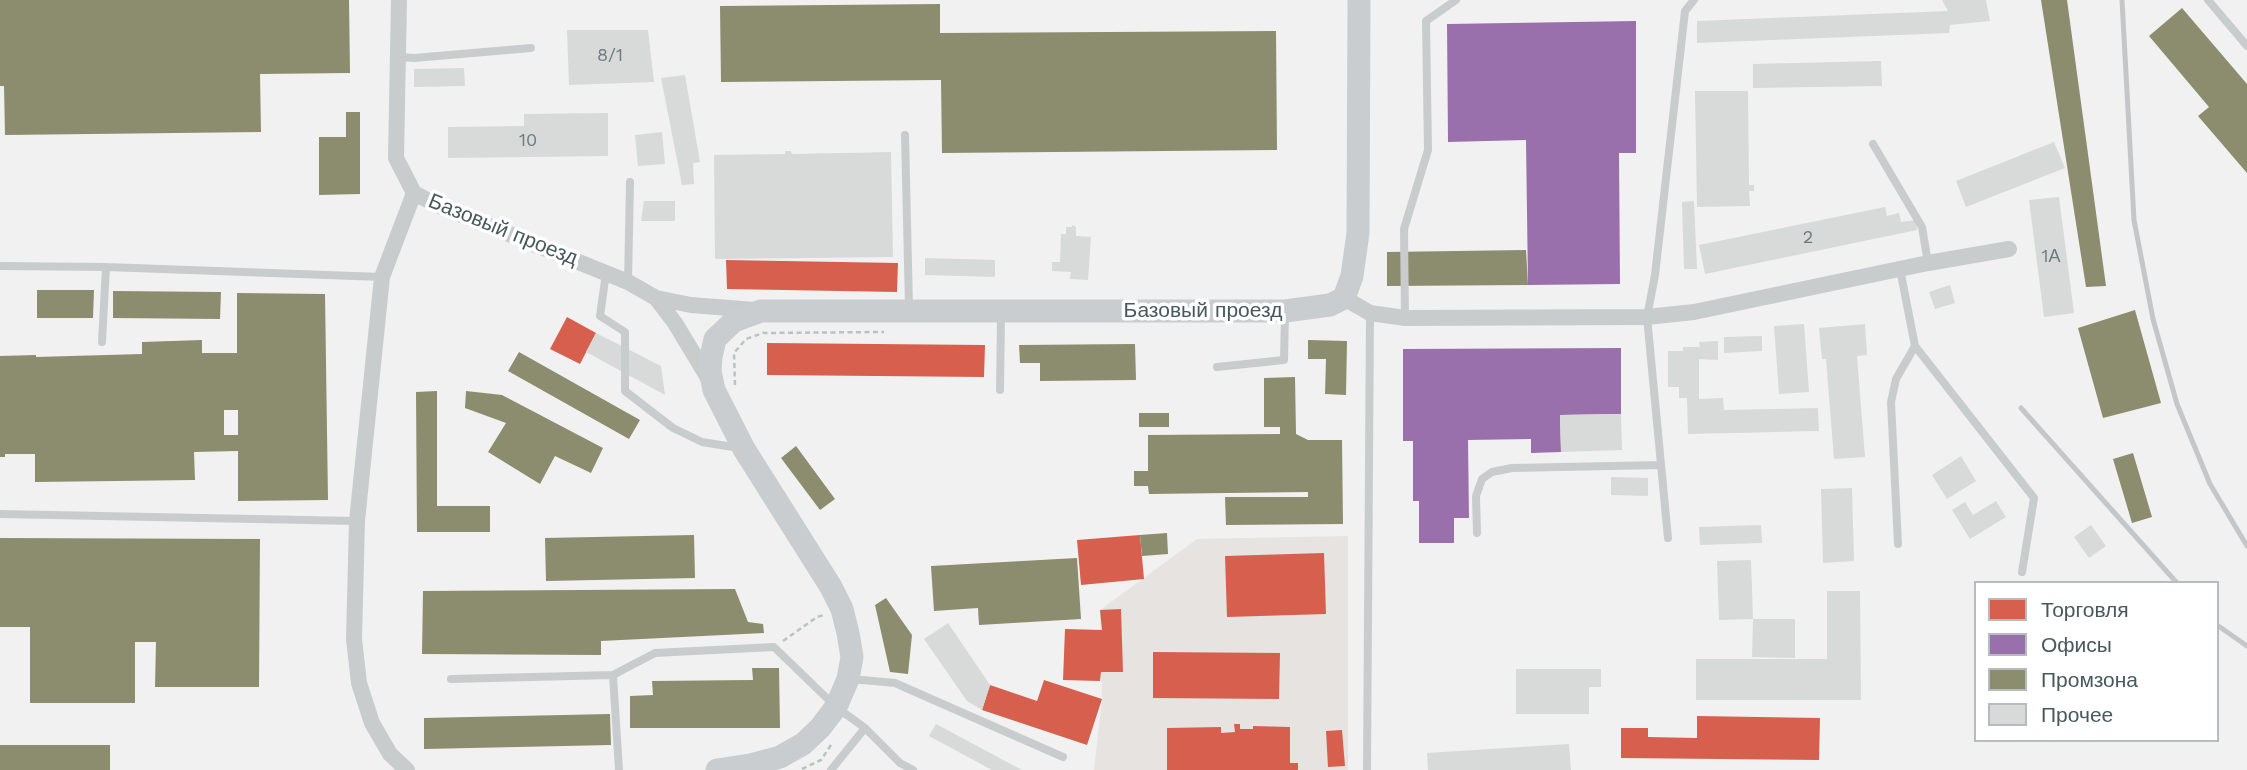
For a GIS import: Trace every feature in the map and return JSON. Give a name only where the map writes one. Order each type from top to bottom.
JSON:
[{"type":"street","name":"Базовый проезд","points":[[399,0],[396,158],[414,193],[435,204],[606,272],[656,298],[691,305],[761,310],[909,312],[1285,311],[1330,305],[1344,298]]},
{"type":"street","points":[[1359,0],[1358,233],[1352,276],[1344,298],[1370,313],[1405,318],[1647,317],[1694,312],[1928,263],[2009,249]]},
{"type":"street","points":[[407,770],[390,754],[372,723],[359,683],[354,639],[357,520],[382,278],[414,193]]},
{"type":"street","name":"Базовый проезд","points":[[656,298],[694,352],[724,388]]},
{"type":"street","name":"Базовый проезд","points":[[717,770],[751,768],[780,757],[803,744],[843,712],[852,657],[842,610],[831,587],[744,449],[724,388],[710,371],[715,340],[734,321],[761,310]]},
{"type":"lane","points":[[1405,318],[1404,229],[1428,150],[1426,21],[1456,0]]},
{"type":"lane","points":[[1668,538],[1647,317],[1655,275],[1685,11],[1694,0]]},
{"type":"lane","points":[[2208,0],[2247,46]]},
{"type":"lane","points":[[399,57],[531,48]]},
{"type":"lane","points":[[905,135],[909,312]]},
{"type":"lane","points":[[1873,144],[1922,227],[1928,263]]},
{"type":"lane","points":[[628,282],[630,182]]},
{"type":"lane","points":[[0,266],[106,267],[382,278]]},
{"type":"lane","points":[[102,342],[106,267]]},
{"type":"lane","points":[[1900,269],[1915,346],[2034,498],[2022,572]]},
{"type":"lane","points":[[606,272],[600,316],[625,331],[625,391],[673,428],[702,442],[744,449]]},
{"type":"lane","points":[[1000,390],[1001,311]]},
{"type":"lane","points":[[1217,367],[1284,360],[1285,311]]},
{"type":"lane","points":[[1367,770],[1370,313]]},
{"type":"lane","points":[[1898,544],[1891,402],[1896,379],[1915,346]]},
{"type":"lane","points":[[1477,533],[1476,496],[1482,479],[1492,472],[1511,468],[1661,465]]},
{"type":"lane","points":[[0,514],[357,520]]},
{"type":"lane","points":[[452,679],[613,675],[655,653],[774,647],[900,763],[914,770]]},
{"type":"lane","points":[[613,675],[619,770]]},
{"type":"lane","points":[[848,679],[895,683],[1063,757]]},
{"type":"lane","points":[[831,770],[865,728]]},
{"type":"path","points":[[724,388],[734,353],[746,339],[763,333],[887,332]]},
{"type":"path","points":[[774,647],[817,617],[842,610]]},
{"type":"path","points":[[799,770],[821,760],[843,712]]},
{"type":"shaded area","points":[[1348,536],[1348,770],[1094,770],[1102,699],[1100,610],[1197,539]]},
{"type":"building: Торговля","points":[[726,260],[898,263],[897,292],[727,289]]},
{"type":"building: Торговля","points":[[567,317],[596,333],[580,364],[550,349]]},
{"type":"building: Торговля","points":[[767,343],[985,345],[984,377],[767,375]]},
{"type":"building: Торговля","points":[[1140,535],[1144,579],[1081,585],[1077,540]]},
{"type":"building: Торговля","points":[[1324,553],[1326,614],[1227,617],[1225,556]]},
{"type":"building: Торговля","points":[[1121,609],[1123,672],[1101,672],[1100,681],[1063,680],[1065,629],[1102,630],[1100,610]]},
{"type":"building: Торговля","points":[[1153,652],[1280,653],[1279,699],[1153,698]]},
{"type":"building: Торговля","points":[[1044,680],[1102,699],[1087,745],[982,710],[990,685],[1037,701]]},
{"type":"building: Торговля","points":[[1697,716],[1820,718],[1819,760],[1621,758],[1621,728],[1648,728],[1648,737],[1697,738]]},
{"type":"building: Торговля","points":[[1234,724],[1240,724],[1240,729],[1253,729],[1253,726],[1290,727],[1290,763],[1298,763],[1298,770],[1167,770],[1167,728],[1221,727],[1221,733],[1235,732]]},
{"type":"building: Торговля","points":[[1342,730],[1345,766],[1328,767],[1326,731]]},
{"type":"building: Офисы","points":[[1636,21],[1636,153],[1619,153],[1620,284],[1528,285],[1526,140],[1448,142],[1447,24]]},
{"type":"building: Офисы","points":[[1621,348],[1621,414],[1560,415],[1561,452],[1531,453],[1531,439],[1468,440],[1469,518],[1454,518],[1454,543],[1419,543],[1419,501],[1413,501],[1413,441],[1403,441],[1403,349]]},
{"type":"building: Промзона","points":[[0,0],[349,0],[350,73],[260,74],[261,132],[5,135],[4,86],[0,86]]},
{"type":"building: Промзона","points":[[2041,0],[2067,0],[2106,286],[2086,287]]},
{"type":"building: Промзона","points":[[940,4],[940,33],[1276,31],[1277,150],[942,153],[941,80],[721,82],[720,6]]},
{"type":"building: Промзона","points":[[2182,8],[2247,84],[2247,173],[2198,116],[2209,107],[2149,36]]},
{"type":"building: Промзона","points":[[346,112],[360,112],[360,194],[319,195],[319,137],[346,137]]},
{"type":"building: Промзона","points":[[1526,250],[1528,285],[1387,286],[1387,252]]},
{"type":"building: Промзона","points":[[37,290],[94,290],[93,318],[37,318]]},
{"type":"building: Промзона","points":[[113,291],[221,292],[220,319],[113,318]]},
{"type":"building: Промзона","points":[[237,293],[325,294],[328,500],[238,501],[238,451],[194,452],[195,480],[35,482],[35,454],[5,454],[5,457],[0,457],[0,356],[142,354],[142,342],[202,340],[202,353],[237,353]],"holes":[[[224,410],[238,410],[238,435],[224,435]]]},
{"type":"building: Промзона","points":[[2135,310],[2161,403],[2103,418],[2078,328]]},
{"type":"building: Промзона","points":[[1308,340],[1347,341],[1346,395],[1325,394],[1326,359],[1308,359]]},
{"type":"building: Промзона","points":[[1135,344],[1136,380],[1040,381],[1040,363],[1020,363],[1019,345]]},
{"type":"building: Промзона","points":[[519,352],[640,420],[629,439],[508,371]]},
{"type":"building: Промзона","points":[[1295,377],[1296,434],[1308,440],[1342,440],[1343,524],[1226,525],[1225,497],[1308,497],[1308,492],[1149,494],[1148,486],[1134,486],[1134,471],[1148,471],[1148,435],[1280,434],[1280,427],[1264,427],[1264,378]]},
{"type":"building: Промзона","points":[[437,391],[437,506],[490,506],[490,532],[417,532],[416,392]]},
{"type":"building: Промзона","points":[[466,391],[502,395],[603,448],[591,473],[555,456],[540,484],[488,452],[506,423],[465,408]]},
{"type":"building: Промзона","points":[[1139,413],[1169,413],[1169,427],[1139,427]]},
{"type":"building: Промзона","points":[[796,446],[835,499],[820,510],[781,458]]},
{"type":"building: Промзона","points":[[2133,453],[2152,517],[2132,523],[2113,459]]},
{"type":"building: Промзона","points":[[1167,533],[1168,554],[1142,556],[1140,535]]},
{"type":"building: Промзона","points":[[694,535],[695,578],[546,581],[545,538]]},
{"type":"building: Промзона","points":[[0,538],[260,539],[259,687],[155,687],[156,642],[135,642],[135,703],[30,703],[30,627],[0,627]]},
{"type":"building: Промзона","points":[[1077,558],[1081,619],[979,625],[978,608],[934,611],[931,566]]},
{"type":"building: Промзона","points":[[735,589],[748,622],[763,624],[764,633],[601,641],[601,655],[422,654],[423,591]]},
{"type":"building: Промзона","points":[[886,598],[912,635],[908,674],[890,672],[875,605]]},
{"type":"building: Промзона","points":[[752,668],[779,668],[780,728],[630,728],[630,696],[653,695],[652,681],[753,680]]},
{"type":"building: Промзона","points":[[610,714],[611,745],[424,749],[424,718]]},
{"type":"building: Промзона","points":[[0,745],[110,745],[110,770],[0,770]]},
{"type":"building: Прочее","points":[[1942,0],[1986,0],[1990,21],[1950,25],[1949,33],[1697,43],[1697,21],[1948,11]]},
{"type":"building: Прочее","points":[[567,30],[648,30],[654,82],[569,85]]},
{"type":"building: Прочее","points":[[1881,61],[1882,86],[1753,88],[1753,64]]},
{"type":"building: Прочее","points":[[464,68],[465,86],[414,87],[414,69]]},
{"type":"building: Прочее","points":[[685,75],[700,162],[693,163],[694,184],[682,185],[661,78]]},
{"type":"building: Прочее","points":[[1695,91],[1748,91],[1749,185],[1754,185],[1754,191],[1749,191],[1750,206],[1697,207]]},
{"type":"building: Прочее","points":[[608,113],[608,156],[448,158],[448,127],[524,126],[524,114]]},
{"type":"building: Прочее","points":[[662,132],[665,164],[638,166],[635,135]]},
{"type":"building: Прочее","points":[[2054,142],[2065,168],[1966,207],[1956,181]]},
{"type":"building: Прочее","points":[[785,151],[791,151],[792,154],[891,152],[893,257],[715,259],[714,155],[785,154]]},
{"type":"building: Прочее","points":[[2059,197],[2074,313],[2044,317],[2029,200]]},
{"type":"building: Прочее","points":[[644,201],[675,201],[675,221],[641,221]]},
{"type":"building: Прочее","points":[[1694,201],[1697,269],[1684,269],[1682,202]]},
{"type":"building: Прочее","points":[[1885,207],[1887,216],[1899,213],[1901,222],[1916,220],[1917,230],[1705,274],[1699,245]]},
{"type":"building: Прочее","points":[[1066,227],[1076,227],[1076,236],[1091,237],[1088,280],[1070,279],[1071,272],[1052,271],[1052,262],[1060,262],[1061,234],[1066,234]]},
{"type":"building: Прочее","points":[[925,258],[995,260],[995,277],[925,275]]},
{"type":"building: Прочее","points":[[1950,285],[1955,303],[1935,309],[1929,292]]},
{"type":"building: Прочее","points":[[1804,324],[1809,392],[1779,394],[1774,326]]},
{"type":"building: Прочее","points":[[1865,324],[1867,355],[1857,356],[1865,457],[1834,459],[1826,359],[1822,359],[1819,328]]},
{"type":"building: Прочее","points":[[596,333],[661,366],[665,395],[586,352]]},
{"type":"building: Прочее","points":[[1762,336],[1762,351],[1724,353],[1724,337]]},
{"type":"building: Прочее","points":[[1718,341],[1718,360],[1699,359],[1699,399],[1723,398],[1724,410],[1818,408],[1819,431],[1688,434],[1687,398],[1679,398],[1679,387],[1668,387],[1668,351],[1683,351],[1683,347],[1700,347],[1699,342]]},
{"type":"building: Прочее","points":[[1621,414],[1622,450],[1561,452],[1560,415]]},
{"type":"building: Прочее","points":[[1961,456],[1976,481],[1947,499],[1932,475]]},
{"type":"building: Прочее","points":[[1611,477],[1648,478],[1648,496],[1611,495]]},
{"type":"building: Прочее","points":[[1852,488],[1854,561],[1823,563],[1821,489]]},
{"type":"building: Прочее","points":[[1996,501],[2006,517],[1970,539],[1952,510],[1965,502],[1973,515]]},
{"type":"building: Прочее","points":[[1761,525],[1762,543],[1700,545],[1699,527]]},
{"type":"building: Прочее","points":[[2091,525],[2106,546],[2089,558],[2074,537]]},
{"type":"building: Прочее","points":[[1751,560],[1753,619],[1719,620],[1717,561]]},
{"type":"building: Прочее","points":[[1827,591],[1860,591],[1861,700],[1696,700],[1696,659],[1827,659]]},
{"type":"building: Прочее","points":[[1753,619],[1795,619],[1795,658],[1752,657]]},
{"type":"building: Прочее","points":[[948,623],[990,685],[982,710],[967,701],[924,639]]},
{"type":"building: Прочее","points":[[1516,669],[1601,669],[1601,687],[1589,687],[1589,714],[1516,714]]},
{"type":"building: Прочее","points":[[936,724],[1022,770],[992,770],[929,736]]},
{"type":"building: Прочее","points":[[1569,744],[1571,770],[1428,770],[1427,753]]},
{"type":"railway","points":[[2122,0],[2134,220],[2153,319],[2177,404],[2210,484],[2247,546]]},
{"type":"railway","points":[[2021,408],[2175,581]]},
{"type":"railway","points":[[2219,626],[2247,646]]}]
